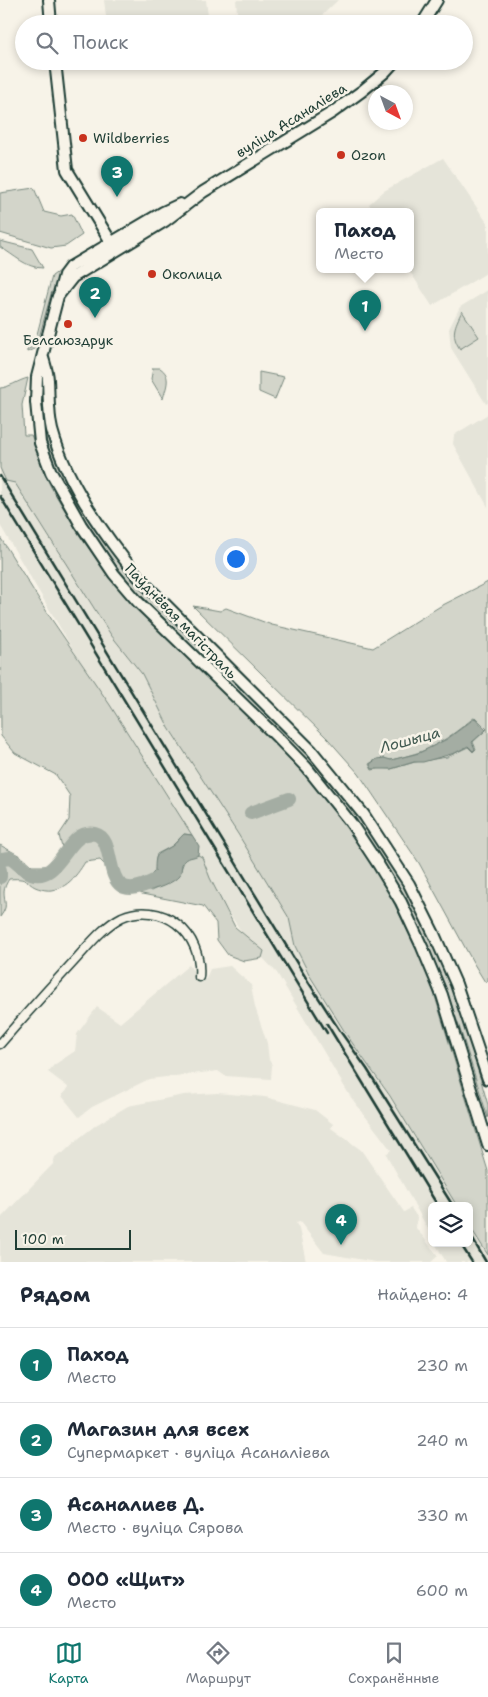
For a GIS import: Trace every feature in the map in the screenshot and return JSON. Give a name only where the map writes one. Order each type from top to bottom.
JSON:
[{"type":"main road","points":[[49,0],[50,15]]},
{"type":"main road","points":[[428,15],[437,0]]},
{"type":"main road","points":[[56,70],[68,170],[114,247]]},
{"type":"main road","name":"вуліца Асаналіева","points":[[43,357],[64,275],[70,268],[114,247],[163,212],[198,195],[333,112],[387,70]]},
{"type":"main road","name":"Паўднёвая магістраль","points":[[43,357],[48,379],[48,408],[51,428],[59,451],[77,488],[118,552],[141,580],[311,750],[364,815],[409,884],[434,934],[456,984],[488,1079]]},
{"type":"main road","name":"Паўднёвая магістраль","points":[[43,357],[37,377],[36,402],[40,443],[45,460],[64,497],[114,574],[138,602],[307,768],[351,823],[378,864],[400,902],[422,947],[442,995],[488,1145]]},
{"type":"street","points":[[0,1044],[103,930],[122,917],[139,913],[156,914],[167,917],[179,926],[189,936],[197,952],[201,964],[199,977]]},
{"type":"shaded area","points":[[104,0],[206,0],[208,15],[106,15]]},
{"type":"shaded area","points":[[236,0],[338,0],[322,15],[237,15]]},
{"type":"shaded area","points":[[443,158],[488,224],[488,272],[432,306],[411,273],[414,273],[414,208],[372,208],[369,204],[384,191]]},
{"type":"shaded area","points":[[34,188],[44,212],[61,216],[72,214],[82,235],[66,246],[51,248],[0,233],[0,193]]},
{"type":"shaded area","points":[[0,241],[32,249],[43,268],[31,266],[20,260],[0,247]]},
{"type":"shaded area","points":[[59,271],[61,272],[51,294],[37,345],[34,349],[27,352],[27,350],[34,346],[52,276]]},
{"type":"shaded area","points":[[488,290],[488,403],[486,404],[451,348],[449,329],[460,307]]},
{"type":"shaded area","points":[[462,311],[479,337],[460,349],[454,334]]},
{"type":"shaded area","points":[[153,368],[160,368],[164,371],[167,378],[163,399],[151,379]]},
{"type":"shaded area","points":[[259,372],[284,377],[275,399],[259,392]]},
{"type":"shaded area","points":[[28,378],[22,405],[24,435],[31,435],[37,448],[42,468],[51,487],[80,536],[106,572],[134,605],[274,741],[312,783],[354,838],[387,889],[427,970],[488,1171],[488,1255],[473,1231],[473,1202],[455,1202],[390,1096],[348,1037],[310,976],[295,946],[289,918],[238,834],[169,728],[142,674],[111,635],[15,483],[6,481],[0,468],[0,388]]},
{"type":"shaded area","points":[[42,380],[45,381],[47,416],[53,450],[63,472],[98,532],[125,569],[150,598],[260,704],[313,759],[357,813],[391,864],[434,946],[446,975],[461,1016],[488,1105],[488,1118],[462,1034],[444,985],[402,896],[368,840],[308,762],[137,591],[105,552],[58,477],[50,456],[41,407]]},
{"type":"shaded area","points":[[488,414],[488,507],[453,444],[454,435]]},
{"type":"shaded area","points":[[0,465],[6,481],[15,483],[111,635],[142,674],[169,728],[238,834],[289,918],[295,946],[310,976],[348,1037],[390,1096],[455,1202],[428,1202],[428,1229],[386,1154],[391,1150],[350,1096],[277,973],[248,942],[212,887],[0,525]]},
{"type":"shaded area","points":[[0,537],[192,835],[184,834],[172,846],[157,854],[155,872],[146,888],[151,891],[178,877],[185,859],[198,855],[202,857],[210,878],[235,927],[264,951],[262,958],[244,961],[228,955],[217,940],[216,923],[203,906],[142,894],[122,882],[100,860],[85,862],[73,879],[62,887],[55,889],[41,889],[25,880],[9,879],[4,890],[5,907],[0,917],[0,845],[22,857],[32,866],[55,866],[63,852],[59,835],[69,820],[70,796],[56,775],[15,753],[1,736]]},
{"type":"shaded area","points":[[488,582],[488,981],[485,982],[419,863],[359,774],[328,739],[193,606],[220,611],[226,608],[272,625],[373,648],[439,607]],"holes":[[[475,717],[487,729],[473,742],[476,749],[473,752],[468,747],[447,757],[415,762],[391,769],[381,768],[372,770],[369,764],[378,759],[392,760],[428,749]]]},
{"type":"shaded area","points":[[475,718],[486,730],[472,742],[475,749],[473,751],[468,746],[455,753],[423,762],[414,762],[391,769],[372,769],[370,764],[377,759],[391,760],[419,753],[447,739]]},
{"type":"shaded area","points":[[184,834],[192,835],[199,846],[198,855],[184,861],[180,874],[173,881],[159,888],[147,889],[147,879],[155,871],[156,857],[174,845]]},
{"type":"shaded area","points":[[189,965],[194,972],[193,978],[206,979],[210,969],[230,966],[251,985],[255,1007],[272,1065],[271,1079],[225,1076],[218,1071],[149,1079],[92,1107],[79,1117],[62,1096],[68,1087],[48,1072],[54,1065],[75,1051],[77,1034],[97,1007],[120,1023]]},
{"type":"shaded area","points":[[217,1093],[265,1097],[315,1110],[333,1124],[331,1128],[361,1150],[404,1212],[411,1208],[417,1217],[416,1228],[428,1243],[428,1247],[431,1247],[438,1256],[431,1262],[375,1262],[324,1253],[300,1222],[296,1223],[306,1262],[0,1262],[0,1219],[53,1164],[55,1157],[63,1153],[96,1125],[128,1106],[184,1095]]},
{"type":"shaded area","points":[[473,1231],[488,1255],[488,1262],[446,1262],[437,1247],[473,1247]]},
{"type":"waterway","name":"Лошыца","points":[[251,813],[289,799]]},
{"type":"waterway","name":"Лошыца","points":[[0,862],[2,859],[10,858],[28,872],[41,874],[50,870],[77,839],[85,834],[95,834],[103,839],[113,872],[118,882],[126,888],[140,887],[161,877]]},
{"type":"waterway","name":"Лошыца","points":[[0,870],[0,877]]},
{"type":"railway","points":[[0,476],[309,983],[367,1069],[450,1202]]},
{"type":"railway","points":[[0,496],[327,1033]]},
{"type":"railway","points":[[327,1024],[436,1202]]},
{"type":"railway","points":[[473,1240],[486,1262]]},
{"type":"railway","points":[[463,1247],[472,1262]]},
{"type":"place","name":"Wildberries","points":[[83,138]]},
{"type":"place","name":"Ozon","points":[[341,155]]},
{"type":"place","name":"Асаналиев Д.","points":[[117,197]]},
{"type":"place","name":"Околица","points":[[152,274]]},
{"type":"place","name":"Магазин для всех","points":[[95,318]]},
{"type":"place","name":"Белсаюздрук","points":[[68,324]]},
{"type":"place","name":"Паход","points":[[365,331]]},
{"type":"place","name":"ООО «Щит»","points":[[341,1245]]}]
